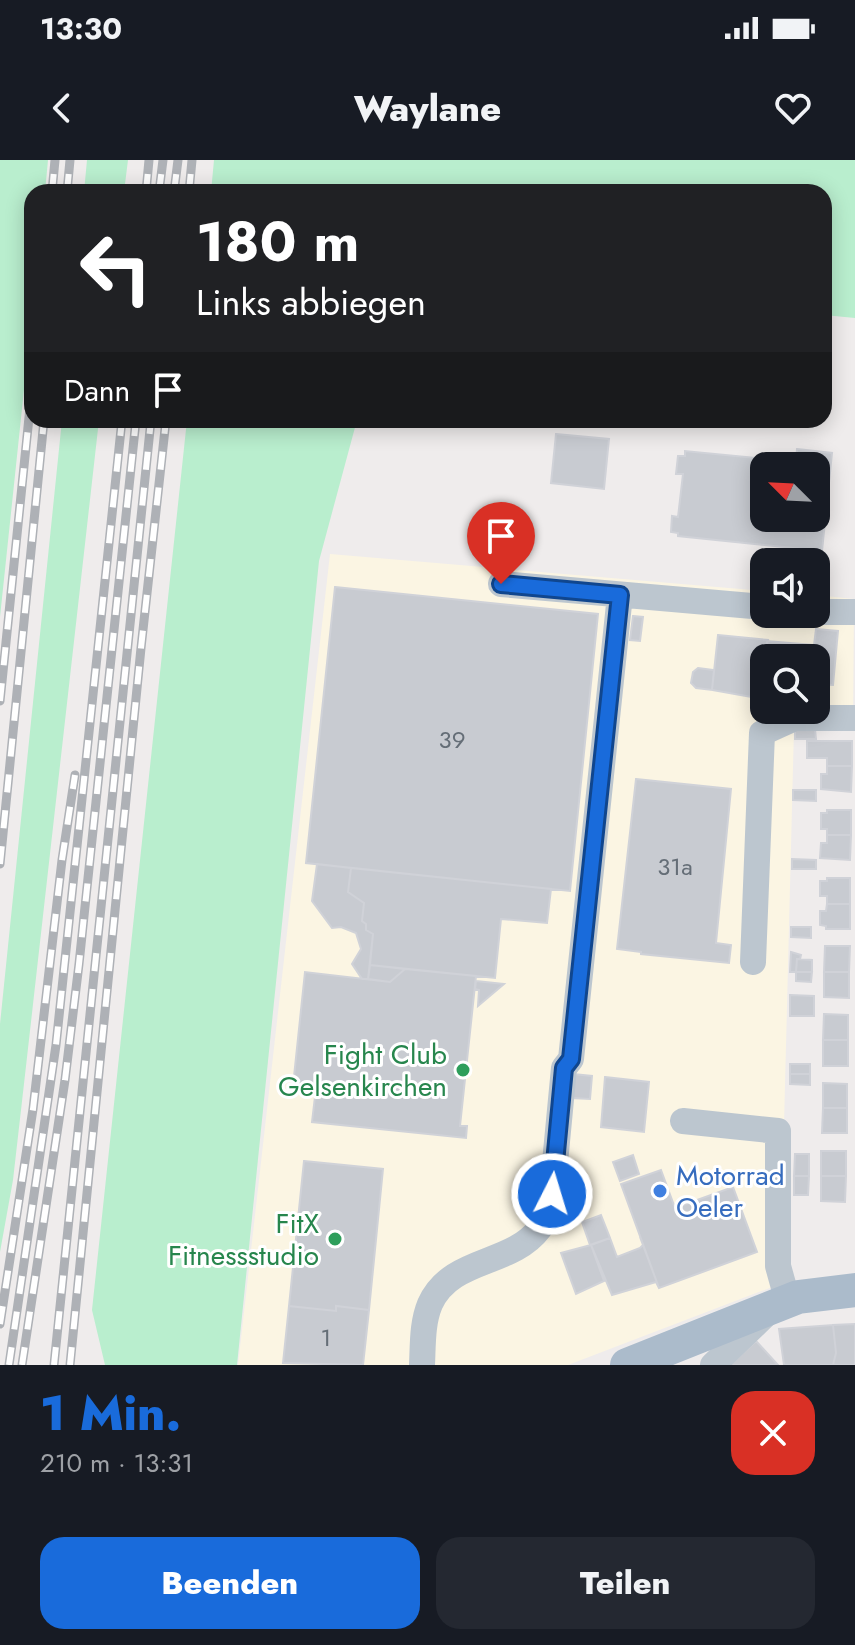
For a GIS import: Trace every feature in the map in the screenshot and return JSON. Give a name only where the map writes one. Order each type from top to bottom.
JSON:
[{"type":"main road","points":[[627,1365],[798,1297],[855,1290]]},
{"type":"street","points":[[501,584],[750,606]]},
{"type":"street","points":[[422,1365],[425,1320],[437,1291],[461,1271],[529,1239],[538,1231],[552,1194],[564,1068],[571,1059],[620,595]]},
{"type":"street","points":[[830,612],[855,612]]},
{"type":"street","points":[[753,962],[762,733],[795,718],[855,718]]},
{"type":"street","points":[[683,1121],[778,1131],[780,1305],[713,1365]]},
{"type":"shaded area","points":[[330,554],[750,590],[750,628],[830,628],[830,596],[854,599],[853,729],[794,728],[780,1284],[568,1365],[238,1365]]},
{"type":"green space","points":[[0,160],[48,160],[46,184],[24,184],[24,390],[0,617]]},
{"type":"green space","points":[[87,160],[128,160],[125,184],[85,184]]},
{"type":"green space","points":[[214,160],[855,160],[855,318],[832,316],[832,184],[212,184]]},
{"type":"green space","points":[[61,428],[98,428],[13,1180],[0,1252],[0,1024]]},
{"type":"green space","points":[[186,428],[355,428],[319,561],[237,1365],[105,1365],[92,1310]]},
{"type":"building","points":[[556,434],[609,439],[604,489],[551,483]]},
{"type":"building","points":[[685,451],[750,457],[750,532],[824,532],[822,548],[793,548],[678,536],[678,533],[671,532],[672,516],[678,517],[683,474],[676,474],[678,456],[685,456]]},
{"type":"building","points":[[335,587],[598,614],[570,891],[306,863]]},
{"type":"building","points":[[633,616],[643,617],[640,641],[630,640]]},
{"type":"building","points":[[816,629],[838,631],[833,685],[830,685],[830,644],[814,644]]},
{"type":"building","points":[[718,635],[768,640],[767,644],[750,644],[750,697],[712,690]]},
{"type":"building","points":[[767,641],[802,644],[767,644]]},
{"type":"building","points":[[698,668],[714,670],[712,690],[696,688],[691,683],[693,672]]},
{"type":"building","points":[[795,729],[815,729],[816,739],[795,739]]},
{"type":"building","points":[[807,741],[852,741],[852,766],[827,766],[827,758],[807,758]]},
{"type":"building","points":[[827,766],[852,766],[851,792],[821,789],[821,774],[827,774]]},
{"type":"building","points":[[636,779],[731,789],[716,943],[731,945],[729,963],[617,949]]},
{"type":"building","points":[[793,790],[816,790],[816,801],[793,800]]},
{"type":"building","points":[[827,810],[851,810],[851,835],[827,835],[827,829],[821,829],[821,813],[827,813]]},
{"type":"building","points":[[827,835],[851,835],[850,860],[820,858],[821,843],[827,843]]},
{"type":"building","points":[[792,859],[816,860],[816,869],[792,869]]},
{"type":"building","points":[[317,864],[351,868],[348,892],[364,903],[362,921],[366,924],[366,930],[373,934],[368,979],[362,979],[352,964],[361,949],[356,933],[341,927],[332,928],[312,901]]},
{"type":"building","points":[[351,868],[551,889],[547,923],[501,919],[495,978],[370,965],[373,934],[366,930],[366,924],[362,921],[364,903],[348,892]]},
{"type":"building","points":[[827,878],[850,878],[850,904],[827,904],[827,896],[820,896],[820,881],[827,881]]},
{"type":"building","points":[[827,904],[850,904],[850,929],[826,929],[826,926],[820,925],[820,911],[826,911]]},
{"type":"building","points":[[791,927],[811,927],[811,938],[791,937]]},
{"type":"building","points":[[825,946],[850,946],[849,972],[824,972]]},
{"type":"building","points":[[791,952],[801,955],[797,959],[796,972],[790,972]]},
{"type":"building","points":[[797,959],[812,960],[812,972],[796,972]]},
{"type":"building","points":[[370,965],[405,969],[390,982],[368,979]]},
{"type":"building","points":[[405,969],[476,976],[460,1126],[467,1126],[466,1138],[312,1122],[316,1088],[293,1086],[305,972],[390,982]]},
{"type":"building","points":[[796,972],[812,972],[811,982],[796,981]]},
{"type":"building","points":[[824,972],[849,972],[849,998],[824,997]]},
{"type":"building","points":[[476,981],[504,984],[478,1006]]},
{"type":"building","points":[[790,995],[814,996],[814,1016],[790,1016]]},
{"type":"building","points":[[824,1014],[848,1015],[848,1040],[823,1040]]},
{"type":"building","points":[[823,1040],[848,1040],[848,1066],[823,1066]]},
{"type":"building","points":[[790,1064],[810,1064],[810,1074],[790,1074]]},
{"type":"building","points":[[573,1074],[592,1076],[590,1099],[571,1098]]},
{"type":"building","points":[[790,1074],[810,1074],[810,1085],[790,1084]]},
{"type":"building","points":[[605,1077],[649,1082],[644,1132],[601,1127]]},
{"type":"building","points":[[823,1083],[847,1084],[847,1108],[823,1108]]},
{"type":"building","points":[[823,1108],[847,1108],[847,1133],[822,1133]]},
{"type":"building","points":[[821,1151],[846,1151],[846,1176],[821,1176]]},
{"type":"building","points":[[795,1154],[809,1154],[809,1176],[794,1176]]},
{"type":"building","points":[[633,1155],[639,1174],[620,1181],[613,1162]]},
{"type":"building","points":[[304,1161],[383,1169],[369,1310],[336,1306],[336,1311],[289,1306]]},
{"type":"building","points":[[661,1170],[675,1208],[733,1187],[757,1252],[659,1288],[621,1184]]},
{"type":"building","points":[[794,1176],[809,1176],[808,1195],[794,1195]]},
{"type":"building","points":[[821,1176],[846,1176],[845,1202],[821,1201]]},
{"type":"building","points":[[601,1215],[610,1238],[590,1245],[582,1222]]},
{"type":"building","points":[[610,1238],[617,1257],[643,1245],[659,1288],[656,1282],[612,1295],[591,1245]]},
{"type":"building","points":[[591,1245],[604,1281],[576,1294],[561,1253]]},
{"type":"building","points":[[289,1306],[336,1311],[336,1306],[369,1310],[363,1365],[283,1363]]},
{"type":"building","points":[[855,1324],[855,1365],[833,1365],[836,1353],[833,1325]]},
{"type":"building","points":[[833,1325],[836,1353],[833,1365],[784,1365],[779,1329]]},
{"type":"building","points":[[756,1341],[778,1365],[730,1365]]},
{"type":"railway","points":[[53,184],[55,160]]},
{"type":"railway","points":[[68,184],[70,160]]},
{"type":"railway","points":[[147,184],[149,160]]},
{"type":"railway","points":[[160,184],[163,160]]},
{"type":"railway","points":[[175,184],[178,160]]},
{"type":"railway","points":[[190,184],[192,160]]},
{"type":"railway","points":[[0,701],[28,428]]},
{"type":"railway","points":[[0,864],[43,428]]},
{"type":"railway","points":[[9,1365],[56,1045],[121,428]]},
{"type":"railway","points":[[22,1365],[65,1080],[135,428]]},
{"type":"railway","points":[[54,1365],[150,428]]},
{"type":"railway","points":[[70,1365],[165,428]]},
{"type":"railway","points":[[0,1324],[33,1109],[75,775]]},
{"type":"place","name":"Fight Club Gelsenkirchen","points":[[463,1070]]},
{"type":"place","name":"Motorrad Oeler","points":[[660,1191]]},
{"type":"place","name":"FitX Fitnessstudio","points":[[335,1239]]},
{"type":"route","points":[[501,584],[620,595],[571,1059],[564,1068],[552,1194]]}]
